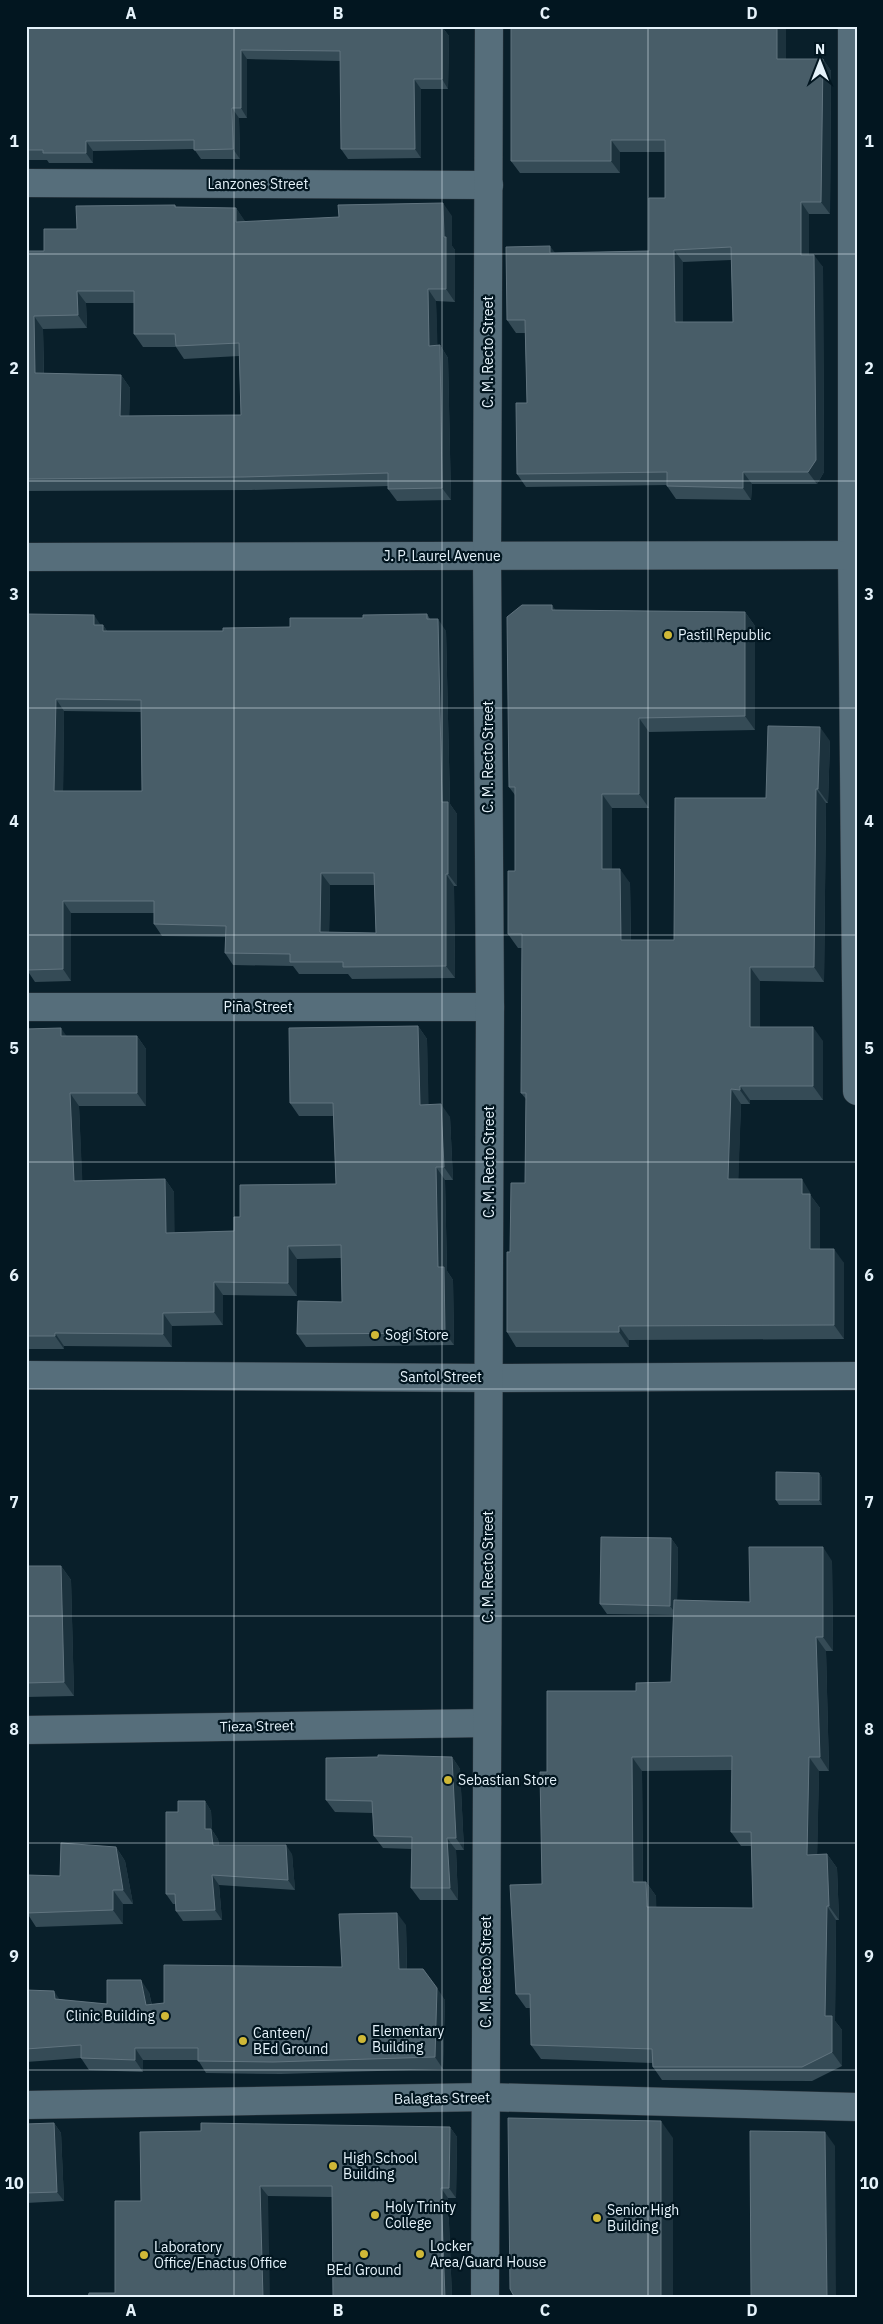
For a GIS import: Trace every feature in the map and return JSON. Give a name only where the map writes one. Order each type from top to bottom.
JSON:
[{"type":"street","name":"C. M. Recto Street","points":[[485,2298],[490,1008],[487,556],[490,185],[489,26]]},
{"type":"street","points":[[852,26],[857,1091]]},
{"type":"street","name":"Lanzones Street","points":[[26,183],[490,185]]},
{"type":"street","name":"J. P. Laurel Avenue","points":[[26,557],[854,555]]},
{"type":"street","name":"Piña Street","points":[[26,1008],[490,1008]]},
{"type":"street","name":"Santol Street","points":[[26,1375],[488,1378],[857,1376]]},
{"type":"street","name":"Tieza Street","points":[[26,1730],[487,1723]]},
{"type":"street","name":"Balagtas Street","points":[[26,2105],[486,2097],[857,2107]]},
{"type":"building","points":[[26,26],[442,27],[442,79],[414,79],[415,149],[341,149],[340,51],[241,50],[241,108],[232,108],[233,149],[194,150],[194,140],[86,141],[86,153],[43,153],[43,150],[26,150]]},
{"type":"building","points":[[511,26],[777,26],[777,59],[823,59],[821,202],[801,202],[801,255],[814,255],[816,460],[808,472],[743,472],[743,488],[667,486],[667,472],[517,474],[516,403],[527,403],[525,320],[507,320],[506,247],[550,246],[550,253],[649,251],[649,198],[665,198],[665,140],[611,140],[611,161],[511,161]],"holes":[[[731,247],[733,322],[675,322],[674,250]]]},
{"type":"building","points":[[443,203],[444,237],[446,237],[446,289],[428,289],[429,346],[440,345],[442,488],[388,489],[388,473],[243,477],[26,479],[26,251],[44,251],[44,229],[77,229],[76,206],[175,205],[175,207],[236,208],[236,222],[339,217],[338,205]],"holes":[[[77,291],[134,291],[134,334],[175,334],[176,346],[239,343],[241,415],[120,416],[121,375],[35,373],[34,316],[78,315]]]},
{"type":"building","points":[[522,605],[552,605],[552,610],[745,612],[745,716],[639,718],[639,794],[602,794],[602,869],[620,869],[621,940],[674,940],[675,798],[766,798],[768,726],[820,727],[818,789],[816,789],[814,967],[750,967],[750,1027],[813,1027],[813,1086],[740,1086],[740,1090],[731,1089],[728,1179],[802,1179],[802,1194],[810,1194],[810,1249],[834,1249],[834,1325],[619,1326],[619,1332],[507,1332],[507,1252],[510,1252],[511,1183],[525,1183],[526,1093],[521,1093],[522,934],[508,934],[508,871],[515,871],[515,787],[509,787],[507,617]]},
{"type":"building","points":[[26,614],[94,615],[94,625],[103,625],[103,631],[223,631],[223,628],[290,627],[290,618],[363,618],[363,615],[427,614],[427,619],[438,619],[442,802],[448,802],[446,966],[343,967],[343,962],[290,962],[290,954],[225,953],[226,926],[154,924],[154,901],[63,901],[63,969],[27,970]],"holes":[[[56,699],[141,700],[142,791],[54,791]],[[321,873],[374,873],[376,933],[320,932]]]},
{"type":"building","points":[[418,1026],[420,1105],[441,1104],[444,1167],[436,1167],[438,1267],[444,1267],[445,1333],[297,1334],[298,1301],[342,1302],[341,1245],[288,1246],[288,1283],[214,1282],[214,1312],[163,1313],[163,1334],[55,1333],[55,1336],[26,1336],[26,1029],[61,1028],[61,1036],[137,1036],[137,1093],[70,1093],[74,1181],[165,1179],[166,1233],[234,1231],[234,1217],[240,1217],[240,1185],[336,1184],[333,1103],[290,1103],[289,1028]]},
{"type":"building","points":[[776,1472],[819,1473],[819,1500],[776,1500]]},
{"type":"building","points":[[601,1537],[671,1538],[670,1606],[600,1604]]},
{"type":"building","points":[[749,1547],[823,1547],[823,1637],[816,1637],[820,1757],[809,1757],[807,1855],[827,1854],[829,1906],[827,1906],[825,2016],[832,2016],[832,2052],[802,2067],[653,2067],[652,2049],[531,2045],[530,1994],[516,1994],[510,1885],[542,1884],[540,1772],[547,1772],[547,1691],[636,1691],[636,1683],[671,1682],[674,1600],[750,1602]],"holes":[[[732,1756],[731,1832],[751,1832],[753,1908],[647,1907],[646,1882],[633,1882],[632,1757]]]},
{"type":"building","points":[[26,1566],[61,1566],[64,1682],[26,1683]]},
{"type":"building","points":[[378,1755],[452,1757],[456,1838],[447,1838],[450,1888],[411,1888],[412,1837],[374,1836],[372,1801],[326,1800],[326,1758],[378,1757]]},
{"type":"building","points":[[178,1801],[205,1801],[205,1829],[211,1829],[213,1845],[286,1845],[288,1880],[212,1875],[215,1910],[176,1911],[175,1894],[166,1894],[166,1812],[178,1812]]},
{"type":"building","points":[[61,1843],[116,1847],[123,1890],[113,1890],[113,1910],[27,1913],[27,1875],[60,1876]]},
{"type":"building","points":[[397,1913],[399,1969],[423,1969],[437,1988],[435,2057],[273,2062],[198,2061],[198,2048],[135,2048],[135,2060],[81,2058],[81,2045],[26,2049],[26,1990],[54,1991],[55,1999],[107,2004],[107,1980],[141,1980],[146,2005],[164,2003],[164,1965],[342,1967],[339,1914]]},
{"type":"building","name":"Senior High Building","points":[[508,2118],[661,2121],[661,2298],[515,2298],[510,2289]]},
{"type":"building","points":[[54,2123],[57,2192],[26,2193],[26,2124]]},
{"type":"building","points":[[201,2123],[450,2127],[449,2188],[441,2188],[445,2298],[333,2298],[332,2186],[260,2186],[263,2298],[88,2298],[89,2293],[115,2293],[115,2201],[141,2201],[140,2132],[201,2131]]},
{"type":"building","points":[[750,2131],[825,2132],[827,2298],[751,2298]]},
{"type":"place","name":"Pastil Republic","points":[[668,635]]},
{"type":"place","name":"Sogi Store","points":[[375,1335]]},
{"type":"place","name":"Sebastian Store","points":[[448,1780]]},
{"type":"place","name":"Clinic Building","points":[[165,2016]]},
{"type":"place","name":"Elementary Building","points":[[362,2039]]},
{"type":"place","name":"Canteen/ BEd Ground","points":[[243,2041]]},
{"type":"place","name":"High School Building","points":[[333,2166]]},
{"type":"place","name":"Holy Trinity College","points":[[375,2215]]},
{"type":"place","name":"Senior High Building","points":[[597,2218]]},
{"type":"place","name":"BEd Ground","points":[[364,2254]]},
{"type":"place","name":"Locker Area/Guard House","points":[[420,2254]]},
{"type":"place","name":"Laboratory Office/Enactus Office","points":[[144,2255]]}]
